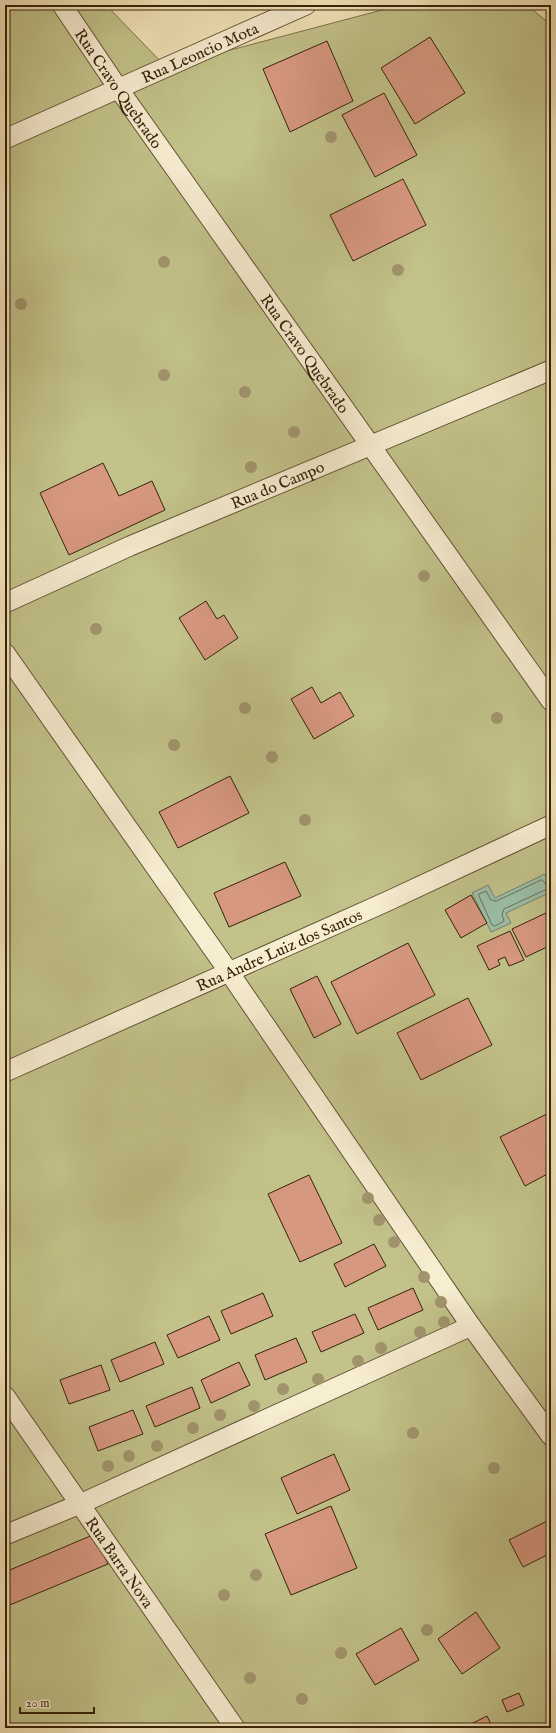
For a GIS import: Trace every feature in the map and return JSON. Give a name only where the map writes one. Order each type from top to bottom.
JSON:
[{"type":"street","name":"Rua Cravo Quebrado","points":[[62,5],[118,88],[551,701]]},
{"type":"street","name":"Rua Leoncio Mota","points":[[5,139],[306,5]]},
{"type":"street","name":"Rua do Campo","points":[[5,603],[130,546],[551,370]]},
{"type":"street","points":[[5,653],[229,972],[471,1326],[551,1436]]},
{"type":"street","name":"Rua Andre Luiz dos Santos","points":[[5,1072],[388,901],[551,825]]},
{"type":"street","points":[[5,1535],[80,1504],[471,1326]]},
{"type":"street","name":"Rua Barra Nova","points":[[5,1396],[235,1728]]},
{"type":"green space","points":[[5,5],[106,5],[166,67],[401,5],[527,5],[551,25],[551,1728],[5,1728]]},
{"type":"water","points":[[545,874],[551,886],[551,892],[506,913],[511,923],[491,932],[472,893],[488,885],[495,898]]},
{"type":"building","points":[[430,37],[465,93],[415,124],[381,68]]},
{"type":"building","points":[[327,41],[353,101],[290,132],[263,69]]},
{"type":"building","points":[[384,93],[417,155],[375,177],[342,115]]},
{"type":"building","points":[[403,179],[426,225],[353,261],[330,215]]},
{"type":"building","points":[[103,463],[119,496],[152,481],[165,510],[69,555],[40,493]]},
{"type":"building","points":[[206,601],[217,619],[224,615],[238,638],[205,660],[179,618]]},
{"type":"building","points":[[312,687],[321,703],[340,692],[354,716],[314,739],[291,699]]},
{"type":"building","points":[[230,776],[249,813],[178,848],[159,812]]},
{"type":"building","points":[[285,862],[301,896],[229,927],[214,893]]},
{"type":"building","points":[[471,895],[487,923],[461,938],[445,910]]},
{"type":"building","points":[[548,912],[551,919],[551,945],[526,957],[512,929]]},
{"type":"building","points":[[510,931],[524,960],[509,966],[505,957],[498,960],[500,965],[489,970],[477,946]]},
{"type":"building","points":[[408,943],[435,995],[357,1034],[331,982]]},
{"type":"building","points":[[317,976],[341,1024],[314,1038],[290,989]]},
{"type":"building","points":[[468,998],[492,1045],[421,1080],[397,1033]]},
{"type":"building","points":[[551,1112],[551,1172],[525,1186],[500,1137]]},
{"type":"building","points":[[309,1175],[342,1243],[300,1262],[268,1194]]},
{"type":"building","points":[[374,1244],[386,1266],[345,1287],[334,1264]]},
{"type":"building","points":[[413,1288],[423,1310],[378,1330],[368,1308]]},
{"type":"building","points":[[263,1293],[273,1316],[231,1334],[221,1311]]},
{"type":"building","points":[[355,1314],[364,1333],[321,1352],[312,1332]]},
{"type":"building","points":[[209,1316],[220,1340],[178,1358],[167,1335]]},
{"type":"building","points":[[296,1338],[307,1362],[265,1380],[255,1355]]},
{"type":"building","points":[[155,1342],[164,1364],[120,1382],[111,1360]]},
{"type":"building","points":[[239,1362],[250,1385],[211,1403],[201,1380]]},
{"type":"building","points":[[101,1365],[110,1390],[69,1404],[60,1380]]},
{"type":"building","points":[[192,1387],[200,1408],[155,1427],[146,1406]]},
{"type":"building","points":[[133,1410],[143,1434],[98,1451],[89,1427]]},
{"type":"building","points":[[334,1454],[350,1490],[297,1514],[281,1478]]},
{"type":"building","points":[[331,1506],[357,1568],[291,1595],[265,1534]]},
{"type":"building","points":[[551,1519],[551,1553],[523,1567],[509,1540]]},
{"type":"building","points":[[95,1534],[108,1564],[5,1607],[5,1572]]},
{"type":"building","points":[[476,1612],[500,1648],[462,1674],[438,1639]]},
{"type":"building","points":[[401,1628],[419,1660],[375,1685],[356,1654]]},
{"type":"building","points":[[519,1693],[524,1705],[507,1712],[502,1700]]},
{"type":"building","points":[[487,1716],[493,1728],[463,1728]]}]
